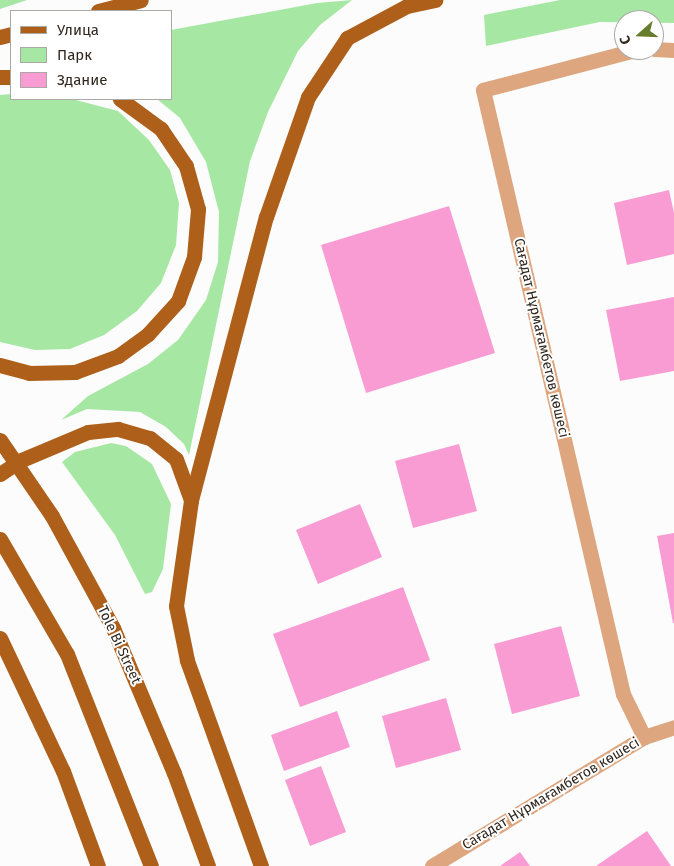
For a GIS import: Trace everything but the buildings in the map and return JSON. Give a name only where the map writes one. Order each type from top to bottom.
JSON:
[{"type":"main road","points":[[102,10],[141,0]]},
{"type":"main road","points":[[261,866],[186,660],[176,606],[191,500],[266,218],[308,97],[347,38],[407,6],[435,0]]},
{"type":"main road","points":[[0,365],[29,373],[75,372],[118,356],[148,334],[178,301],[194,257],[198,209],[186,166],[161,129],[121,100]]},
{"type":"main road","points":[[0,474],[19,461],[88,432],[118,430],[150,438],[176,459],[191,500]]},
{"type":"main road","name":"Tole Bi Street","points":[[0,440],[52,516],[113,628],[174,773],[208,866]]},
{"type":"main road","points":[[0,540],[67,654],[151,866]]},
{"type":"main road","points":[[0,638],[63,771],[98,866]]},
{"type":"street","name":"Сағадат Нұрмағамбетов көшесі","points":[[614,56],[483,90],[624,694],[644,737]]},
{"type":"street","name":"Сағадат Нұрмағамбетов көшесі","points":[[432,866],[644,737],[674,727]]},
{"type":"green space","points":[[0,0],[27,0],[0,9]]},
{"type":"green space","points":[[352,0],[320,25],[298,51],[268,112],[250,161],[189,455],[184,444],[166,427],[140,412],[87,409],[61,420],[88,396],[148,364],[178,340],[206,300],[218,262],[219,212],[206,162],[180,118],[158,100],[172,100],[172,30],[317,3]]},
{"type":"green space","points":[[560,0],[674,0],[674,23],[664,23],[664,10],[614,10],[614,22],[600,22],[486,46],[484,15]]},
{"type":"green space","points":[[10,94],[10,100],[76,100],[118,111],[149,140],[170,170],[179,203],[176,245],[161,283],[137,311],[104,335],[70,349],[35,350],[0,342],[0,95]]},
{"type":"green space","points":[[111,443],[126,446],[152,464],[171,504],[163,569],[152,592],[145,594],[115,535],[62,462],[75,452]]}]
